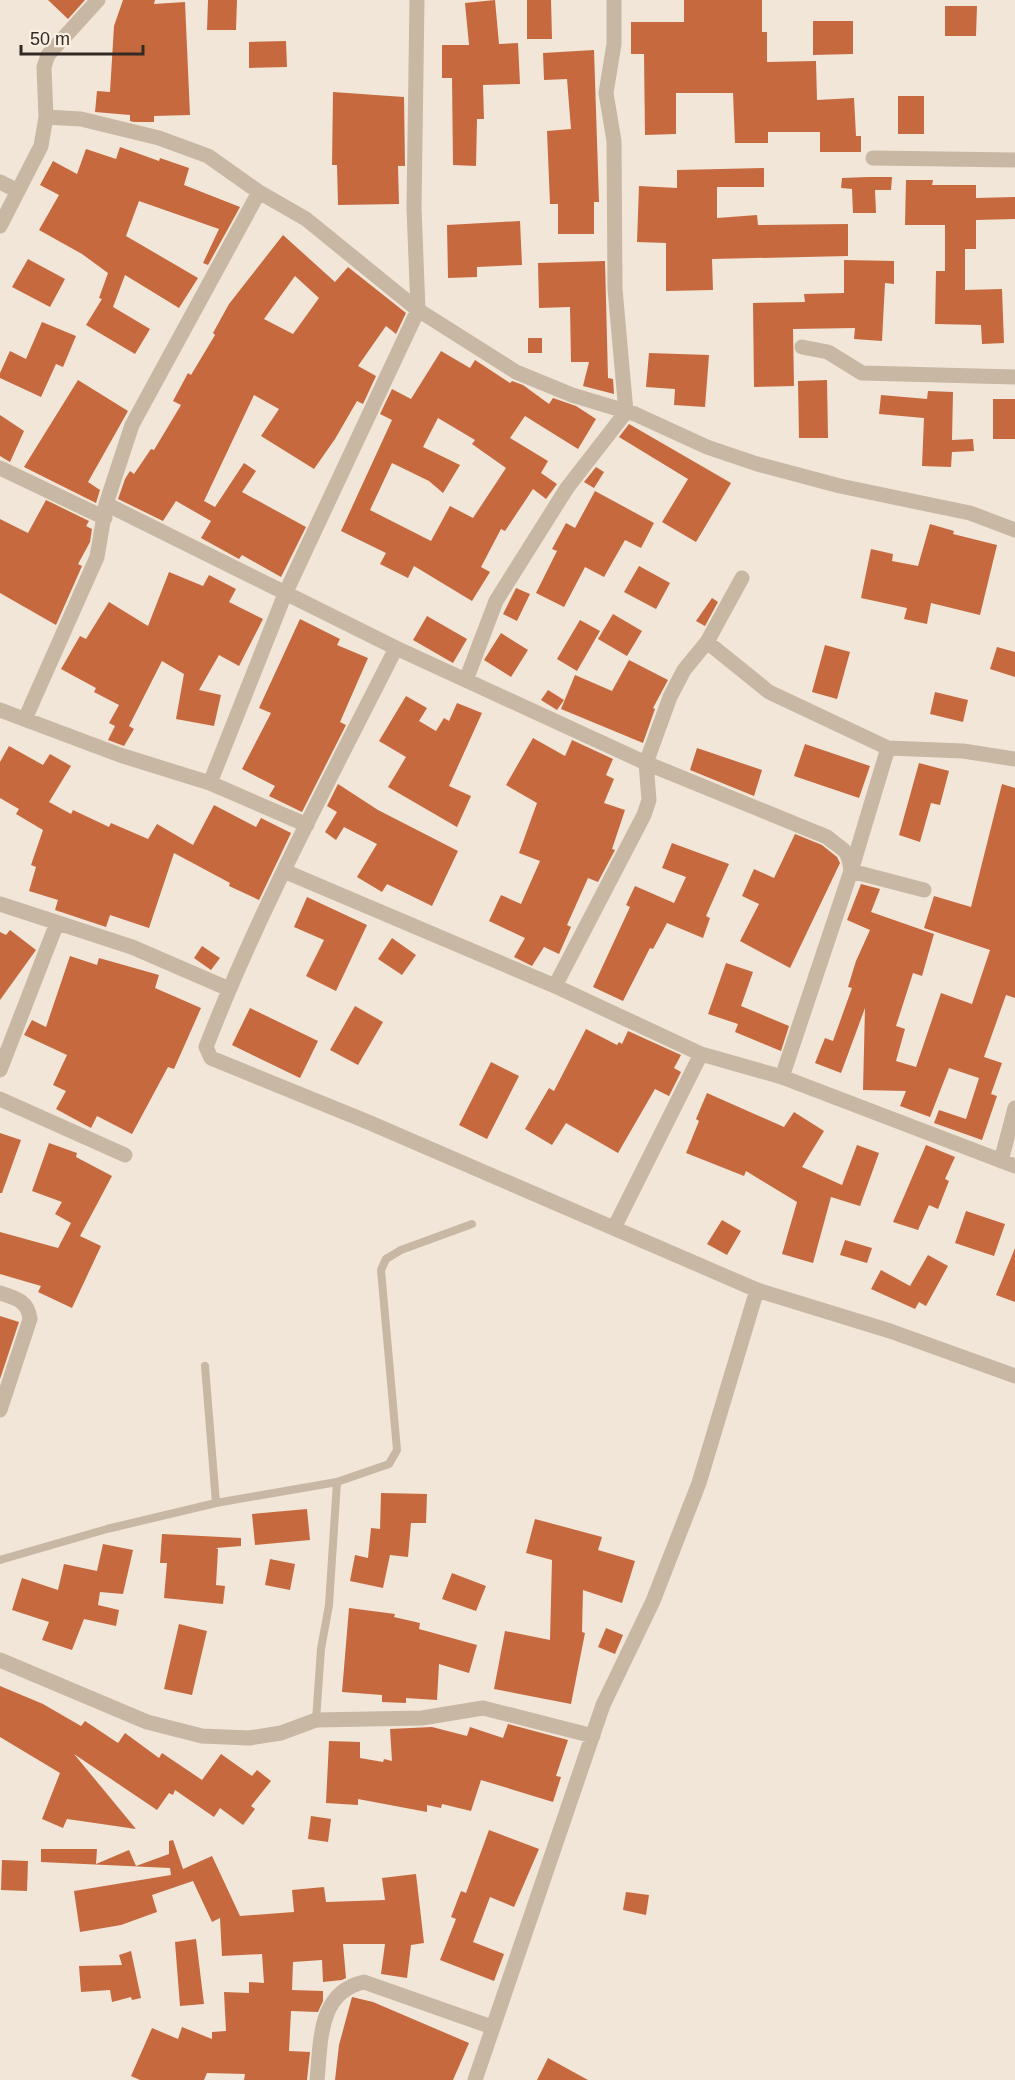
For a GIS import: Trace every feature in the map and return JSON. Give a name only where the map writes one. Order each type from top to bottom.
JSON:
[{"type":"street","points":[[0,226],[40,146],[46,117],[44,67],[48,56],[98,0]]},
{"type":"street","points":[[210,783],[285,594],[418,310],[414,208],[417,0]]},
{"type":"street","points":[[466,680],[501,592],[567,488],[626,412],[615,289],[614,141],[606,93],[615,45],[615,0]]},
{"type":"street","points":[[46,117],[81,119],[159,138],[208,156],[260,192],[306,219],[418,310],[516,372],[572,395],[626,412],[707,447],[757,464],[840,486],[970,513],[1015,530]]},
{"type":"street","points":[[873,158],[1015,160]]},
{"type":"street","points":[[0,182],[16,190]]},
{"type":"street","points":[[25,720],[97,557],[105,511],[132,425],[260,192]]},
{"type":"street","points":[[802,347],[828,352],[862,373],[1015,377]]},
{"type":"street","points":[[0,468],[105,511],[646,763],[827,837],[844,847],[849,856],[851,871]]},
{"type":"street","points":[[555,986],[644,815],[649,800],[646,763],[670,697],[684,670],[707,642],[742,578]]},
{"type":"street","points":[[707,642],[769,692],[888,748],[963,751],[1015,759]]},
{"type":"street","points":[[396,648],[284,871],[229,989],[206,1047],[211,1058],[368,1122],[757,1290],[891,1331],[1015,1376]]},
{"type":"street","points":[[0,710],[120,755],[210,783],[307,825]]},
{"type":"street","points":[[782,1077],[851,871],[888,748]]},
{"type":"street","points":[[284,871],[555,986],[701,1054],[782,1077],[1008,1163],[1015,1108]]},
{"type":"street","points":[[851,871],[924,890]]},
{"type":"street","points":[[0,904],[132,947],[229,989]]},
{"type":"street","points":[[0,1070],[57,923]]},
{"type":"street","points":[[614,1228],[701,1054]]},
{"type":"street","points":[[0,1099],[125,1155]]},
{"type":"street","points":[[475,2080],[603,1705],[652,1601],[699,1482],[757,1290]]},
{"type":"street","points":[[0,1293],[23,1302],[28,1309],[30,1319],[0,1410]]},
{"type":"street","points":[[0,1660],[147,1722],[202,1736],[249,1738],[281,1733],[316,1720],[422,1718],[459,1710],[483,1708],[592,1736]]},
{"type":"street","points":[[317,2080],[322,2027],[335,1997],[348,1986],[364,1982],[492,2027]]},
{"type":"lane","points":[[0,1560],[107,1529],[216,1503],[337,1482],[389,1464],[398,1450],[381,1270],[386,1259],[401,1250],[472,1224]]},
{"type":"lane","points":[[205,1366],[216,1503]]},
{"type":"lane","points":[[316,1720],[321,1649],[328,1605],[337,1482]]},
{"type":"building","points":[[48,0],[85,0],[68,19]]},
{"type":"building","points":[[123,0],[155,0],[154,4],[185,2],[190,115],[154,116],[154,122],[134,122],[130,121],[130,115],[95,112],[97,91],[110,92],[114,26]]},
{"type":"building","points":[[208,0],[237,0],[236,30],[207,30]]},
{"type":"building","points":[[495,0],[499,44],[518,43],[520,84],[483,85],[484,119],[477,119],[476,166],[453,165],[452,78],[442,78],[442,45],[469,45],[465,3]]},
{"type":"building","points":[[527,0],[551,0],[552,39],[527,39]]},
{"type":"building","points":[[684,0],[762,0],[762,32],[767,32],[767,62],[816,61],[817,100],[854,98],[856,136],[861,136],[861,152],[820,152],[820,132],[768,132],[768,143],[735,143],[733,93],[676,93],[676,134],[645,135],[644,54],[631,54],[631,22],[684,22]]},
{"type":"building","points":[[945,6],[977,6],[976,36],[945,36]]},
{"type":"building","points":[[813,21],[853,21],[853,54],[813,55]]},
{"type":"building","points":[[286,41],[287,67],[249,68],[249,42]]},
{"type":"building","points":[[594,50],[599,202],[594,202],[594,234],[558,234],[558,204],[550,204],[547,131],[571,129],[567,79],[544,80],[543,53]]},
{"type":"building","points":[[333,92],[404,97],[405,166],[398,166],[399,204],[338,205],[337,165],[332,165]]},
{"type":"building","points":[[898,96],[924,96],[924,134],[898,134]]},
{"type":"building","points":[[120,147],[159,161],[160,158],[189,168],[184,185],[240,207],[208,265],[203,263],[219,229],[139,201],[126,236],[198,278],[179,308],[125,275],[113,307],[150,329],[135,354],[86,325],[102,299],[99,298],[108,273],[82,254],[39,230],[59,195],[40,185],[53,161],[77,174],[86,149],[116,159]]},
{"type":"building","points":[[764,168],[764,187],[717,187],[717,218],[757,215],[758,225],[848,224],[848,256],[712,259],[713,290],[666,291],[666,243],[637,242],[639,186],[677,188],[677,170]]},
{"type":"building","points":[[892,177],[891,190],[875,190],[876,213],[853,213],[852,189],[841,188],[842,178]]},
{"type":"building","points":[[906,180],[933,180],[932,185],[976,185],[976,198],[1015,197],[1015,219],[976,220],[976,249],[965,249],[965,290],[1002,289],[1004,343],[982,344],[981,325],[935,324],[936,271],[945,271],[945,225],[905,225]]},
{"type":"building","points":[[520,221],[522,265],[477,267],[477,277],[448,278],[447,225]]},
{"type":"building","points":[[283,235],[335,282],[348,267],[406,313],[396,334],[386,326],[358,366],[376,376],[363,404],[357,401],[314,469],[261,436],[279,409],[254,395],[204,501],[215,507],[244,463],[256,471],[242,492],[306,527],[281,577],[242,555],[239,559],[201,538],[211,521],[176,501],[163,521],[118,499],[130,471],[134,474],[151,449],[154,450],[181,405],[173,401],[188,373],[191,375],[215,335],[213,333],[229,304]],"holes":[[[295,276],[319,298],[293,334],[264,319]]]},
{"type":"building","points":[[28,259],[65,279],[50,307],[12,287]]},
{"type":"building","points":[[844,260],[894,261],[894,284],[885,283],[882,341],[854,339],[855,328],[793,329],[794,386],[754,387],[753,303],[805,302],[804,294],[844,293]]},
{"type":"building","points":[[605,261],[608,378],[613,379],[614,394],[583,386],[589,362],[571,362],[570,307],[539,308],[538,263]]},
{"type":"building","points":[[42,322],[76,336],[63,367],[56,364],[41,397],[0,378],[0,373],[10,351],[26,359]]},
{"type":"building","points":[[528,338],[542,338],[542,353],[528,353]]},
{"type":"building","points":[[441,351],[470,368],[475,360],[510,383],[512,381],[523,385],[549,404],[553,398],[576,406],[596,419],[578,449],[525,416],[510,438],[548,461],[541,473],[557,484],[546,499],[533,489],[505,531],[501,529],[481,567],[490,572],[472,601],[414,566],[408,578],[380,564],[386,553],[341,531],[392,420],[380,414],[392,389],[411,399]],"holes":[[[438,418],[475,440],[472,444],[506,468],[473,518],[450,506],[431,541],[370,510],[392,463],[429,481],[443,493],[460,465],[423,447]]]},
{"type":"building","points":[[649,353],[709,355],[705,407],[674,405],[675,389],[646,387]]},
{"type":"building","points":[[78,380],[128,411],[88,482],[100,490],[96,503],[24,467]]},
{"type":"building","points":[[827,380],[828,438],[799,438],[798,381]]},
{"type":"building","points":[[928,391],[953,392],[952,440],[973,439],[974,451],[952,452],[951,467],[922,466],[924,418],[879,414],[881,395],[927,399]]},
{"type":"building","points":[[993,399],[1015,399],[1015,439],[993,439]]},
{"type":"building","points":[[0,415],[24,431],[10,462],[0,456]]},
{"type":"building","points":[[629,424],[731,483],[696,542],[662,522],[688,479],[619,437]]},
{"type":"building","points":[[596,467],[604,472],[594,488],[584,482]]},
{"type":"building","points":[[595,491],[654,523],[641,548],[625,540],[604,577],[585,567],[564,607],[536,593],[557,551],[552,549],[566,523],[575,528]]},
{"type":"building","points":[[46,500],[89,521],[86,526],[92,529],[90,542],[78,564],[82,566],[56,625],[0,593],[0,519],[28,533]]},
{"type":"building","points":[[930,524],[954,531],[953,534],[997,545],[980,615],[931,603],[927,624],[904,619],[907,608],[861,598],[871,549],[893,554],[892,561],[918,566]]},
{"type":"building","points":[[639,566],[670,583],[656,609],[624,592]]},
{"type":"building","points":[[169,572],[203,586],[209,575],[236,589],[229,602],[263,619],[239,666],[219,655],[199,690],[221,695],[214,726],[176,719],[184,674],[162,661],[129,726],[134,729],[124,746],[108,740],[115,726],[109,723],[119,705],[94,692],[96,688],[61,669],[80,636],[86,639],[109,602],[148,626]]},
{"type":"building","points":[[516,588],[530,594],[517,621],[503,614]]},
{"type":"building","points":[[712,598],[718,602],[705,626],[696,621]]},
{"type":"building","points":[[613,614],[642,631],[627,656],[598,639]]},
{"type":"building","points":[[427,616],[467,639],[453,663],[413,640]]},
{"type":"building","points":[[300,619],[340,639],[337,645],[368,658],[340,722],[346,725],[302,812],[269,796],[275,786],[242,769],[271,713],[259,708]]},
{"type":"building","points":[[580,620],[600,631],[577,671],[557,659]]},
{"type":"building","points":[[501,633],[528,650],[511,677],[484,660]]},
{"type":"building","points":[[825,645],[850,652],[837,699],[812,692]]},
{"type":"building","points":[[997,647],[1015,652],[1015,677],[990,669]]},
{"type":"building","points":[[629,660],[668,680],[653,708],[655,709],[643,743],[561,709],[575,675],[612,691]]},
{"type":"building","points":[[548,690],[564,700],[557,710],[541,700]]},
{"type":"building","points":[[935,692],[968,700],[963,722],[930,714]]},
{"type":"building","points":[[406,696],[427,708],[419,721],[436,731],[444,718],[449,721],[457,703],[482,713],[449,786],[471,796],[457,827],[388,787],[406,757],[379,741]]},
{"type":"building","points":[[533,738],[565,756],[572,740],[613,759],[606,775],[614,779],[604,803],[625,810],[612,849],[615,850],[598,882],[588,878],[567,925],[571,927],[559,954],[544,947],[532,966],[514,957],[525,938],[489,921],[501,895],[521,904],[540,861],[519,853],[537,803],[506,785]]},
{"type":"building","points":[[805,744],[870,766],[859,798],[794,776]]},
{"type":"building","points":[[9,746],[43,765],[50,754],[71,766],[49,802],[71,814],[73,810],[109,827],[111,823],[148,839],[157,824],[193,845],[214,805],[256,827],[261,818],[291,833],[259,900],[229,886],[230,883],[174,853],[149,928],[110,915],[106,927],[55,910],[58,900],[29,891],[36,867],[31,865],[43,830],[16,814],[19,809],[0,798],[0,762]]},
{"type":"building","points":[[697,748],[762,770],[754,796],[690,770]]},
{"type":"building","points":[[919,763],[949,771],[940,805],[931,803],[920,842],[899,835]]},
{"type":"building","points":[[338,784],[378,810],[458,851],[432,906],[387,884],[382,892],[357,877],[377,844],[344,827],[336,840],[325,832],[337,812],[327,806]]},
{"type":"building","points":[[1002,784],[1015,788],[1015,998],[1006,995],[984,1057],[1002,1063],[991,1094],[997,1096],[982,1140],[934,1123],[939,1110],[966,1119],[979,1078],[949,1068],[930,1117],[900,1106],[906,1091],[863,1090],[865,1008],[841,1073],[815,1063],[825,1038],[833,1041],[852,988],[848,987],[856,961],[870,930],[847,920],[861,884],[880,889],[871,912],[934,934],[922,976],[913,973],[896,1026],[905,1029],[896,1061],[916,1067],[941,993],[972,1004],[990,950],[924,928],[934,896],[971,907]]},
{"type":"building","points":[[795,834],[822,845],[837,857],[840,863],[790,968],[740,941],[759,904],[742,896],[754,869],[774,878]]},
{"type":"building","points":[[672,843],[729,864],[706,916],[710,918],[703,938],[667,923],[653,949],[650,948],[623,1001],[593,987],[630,907],[626,905],[635,886],[674,903],[686,877],[662,868]]},
{"type":"building","points":[[307,897],[367,925],[336,991],[306,976],[324,940],[294,927]]},
{"type":"building","points":[[10,930],[36,950],[0,1000],[0,932],[6,935]]},
{"type":"building","points":[[392,938],[416,955],[402,975],[378,959]]},
{"type":"building","points":[[202,946],[220,958],[211,970],[194,958]]},
{"type":"building","points":[[70,956],[97,965],[99,958],[159,975],[155,988],[201,1008],[174,1069],[168,1067],[132,1134],[97,1116],[91,1128],[56,1109],[66,1091],[53,1085],[67,1055],[24,1035],[32,1020],[46,1027]]},
{"type":"building","points":[[726,963],[753,972],[741,1006],[789,1026],[781,1051],[735,1032],[738,1024],[708,1014]]},
{"type":"building","points":[[355,1006],[383,1022],[358,1065],[330,1050]]},
{"type":"building","points":[[250,1008],[318,1041],[300,1078],[232,1045]]},
{"type":"building","points":[[586,1029],[617,1045],[619,1042],[622,1044],[628,1031],[681,1055],[674,1068],[681,1072],[669,1096],[655,1089],[618,1153],[566,1123],[552,1145],[525,1129],[549,1088],[554,1091]]},
{"type":"building","points":[[491,1062],[519,1076],[487,1139],[459,1125]]},
{"type":"building","points":[[707,1093],[784,1127],[794,1112],[824,1131],[802,1167],[842,1185],[857,1145],[879,1153],[860,1206],[831,1197],[813,1263],[782,1254],[797,1202],[746,1171],[744,1176],[686,1153]]},
{"type":"building","points":[[0,1133],[21,1140],[2,1193],[0,1193]]},
{"type":"building","points":[[49,1143],[77,1153],[76,1157],[112,1176],[80,1236],[101,1246],[72,1308],[38,1292],[41,1286],[0,1274],[0,1232],[58,1248],[71,1223],[55,1214],[62,1202],[32,1191]]},
{"type":"building","points":[[926,1145],[955,1157],[945,1179],[949,1181],[938,1209],[929,1205],[918,1230],[893,1222]]},
{"type":"building","points":[[966,1211],[1005,1224],[994,1256],[955,1243]]},
{"type":"building","points":[[722,1220],[741,1231],[727,1255],[707,1244]]},
{"type":"building","points":[[845,1240],[872,1248],[867,1263],[840,1255]]},
{"type":"building","points":[[1015,1248],[1015,1302],[996,1295]]},
{"type":"building","points":[[928,1255],[948,1266],[926,1306],[919,1302],[915,1309],[871,1289],[881,1270],[910,1286]]},
{"type":"building","points":[[0,1316],[19,1322],[0,1379]]},
{"type":"building","points":[[381,1493],[427,1494],[426,1523],[411,1523],[408,1557],[390,1555],[383,1588],[350,1581],[355,1555],[368,1558],[371,1528],[380,1529]]},
{"type":"building","points":[[307,1509],[310,1540],[255,1545],[252,1514]]},
{"type":"building","points":[[535,1519],[602,1537],[598,1550],[635,1561],[622,1603],[583,1590],[582,1632],[585,1633],[571,1704],[494,1689],[505,1631],[550,1640],[552,1560],[526,1553]]},
{"type":"building","points":[[162,1534],[241,1538],[241,1546],[216,1548],[218,1549],[216,1585],[225,1586],[223,1604],[164,1598],[167,1563],[160,1563]]},
{"type":"building","points":[[103,1544],[133,1550],[123,1594],[100,1592],[98,1605],[119,1610],[116,1626],[84,1619],[72,1650],[42,1640],[49,1622],[12,1610],[22,1578],[58,1590],[64,1564],[97,1571]]},
{"type":"building","points":[[270,1559],[295,1564],[290,1590],[265,1585]]},
{"type":"building","points":[[452,1573],[486,1586],[476,1611],[442,1599]]},
{"type":"building","points":[[349,1608],[395,1614],[394,1617],[420,1623],[419,1629],[477,1645],[469,1673],[439,1664],[437,1700],[406,1698],[406,1703],[382,1702],[382,1695],[342,1692]]},
{"type":"building","points":[[179,1624],[207,1631],[192,1695],[164,1689]]},
{"type":"building","points":[[606,1628],[623,1635],[615,1654],[598,1647]]},
{"type":"building","points":[[0,1686],[43,1704],[81,1726],[85,1721],[118,1743],[125,1733],[159,1758],[162,1753],[202,1780],[221,1754],[252,1776],[257,1770],[271,1781],[251,1806],[255,1809],[243,1825],[220,1808],[214,1817],[175,1790],[173,1795],[169,1793],[157,1810],[74,1754],[136,1829],[67,1819],[63,1828],[42,1819],[60,1773],[0,1737]]},
{"type":"building","points":[[508,1724],[568,1740],[556,1776],[561,1777],[553,1802],[481,1780],[471,1811],[442,1804],[441,1808],[427,1805],[427,1812],[358,1799],[358,1805],[326,1803],[329,1741],[360,1742],[360,1758],[383,1762],[384,1759],[392,1761],[390,1729],[432,1727],[467,1736],[470,1727],[503,1738]]},
{"type":"building","points":[[311,1816],[331,1819],[328,1842],[308,1839]]},
{"type":"building","points":[[489,1830],[539,1849],[514,1907],[490,1897],[473,1942],[504,1954],[494,1981],[440,1960],[456,1919],[451,1917],[461,1891],[466,1893]]},
{"type":"building","points":[[173,1840],[183,1869],[212,1856],[240,1916],[294,1912],[292,1890],[324,1887],[326,1902],[385,1900],[382,1878],[416,1874],[424,1943],[411,1945],[407,1978],[381,1974],[385,1944],[343,1944],[346,1978],[342,1980],[323,1982],[322,1960],[293,1962],[292,1990],[323,1991],[323,2001],[318,2012],[291,2011],[289,2051],[310,2052],[307,2080],[244,2080],[245,2074],[207,2073],[204,2080],[140,2080],[131,2076],[152,2028],[178,2039],[182,2027],[212,2039],[212,2032],[226,2031],[224,1992],[249,1993],[249,1982],[264,1983],[262,1954],[222,1956],[220,1918],[212,1922],[193,1881],[152,1895],[157,1912],[121,1925],[80,1932],[74,1891],[171,1875],[170,1868],[41,1862],[41,1849],[97,1849],[96,1864],[129,1850],[136,1866],[169,1854],[169,1841]]},
{"type":"building","points":[[2,1860],[28,1861],[27,1891],[1,1890]]},
{"type":"building","points":[[626,1892],[649,1895],[646,1915],[623,1910]]},
{"type":"building","points":[[196,1939],[204,2004],[180,2006],[175,1942]]},
{"type":"building","points":[[131,1951],[141,1998],[132,2000],[131,1997],[112,2002],[110,1990],[81,1992],[79,1966],[122,1965],[119,1955]]},
{"type":"building","points":[[352,1997],[373,2002],[469,2043],[453,2080],[335,2080],[339,2045]]},
{"type":"building","points":[[548,2058],[588,2080],[537,2080]]}]
